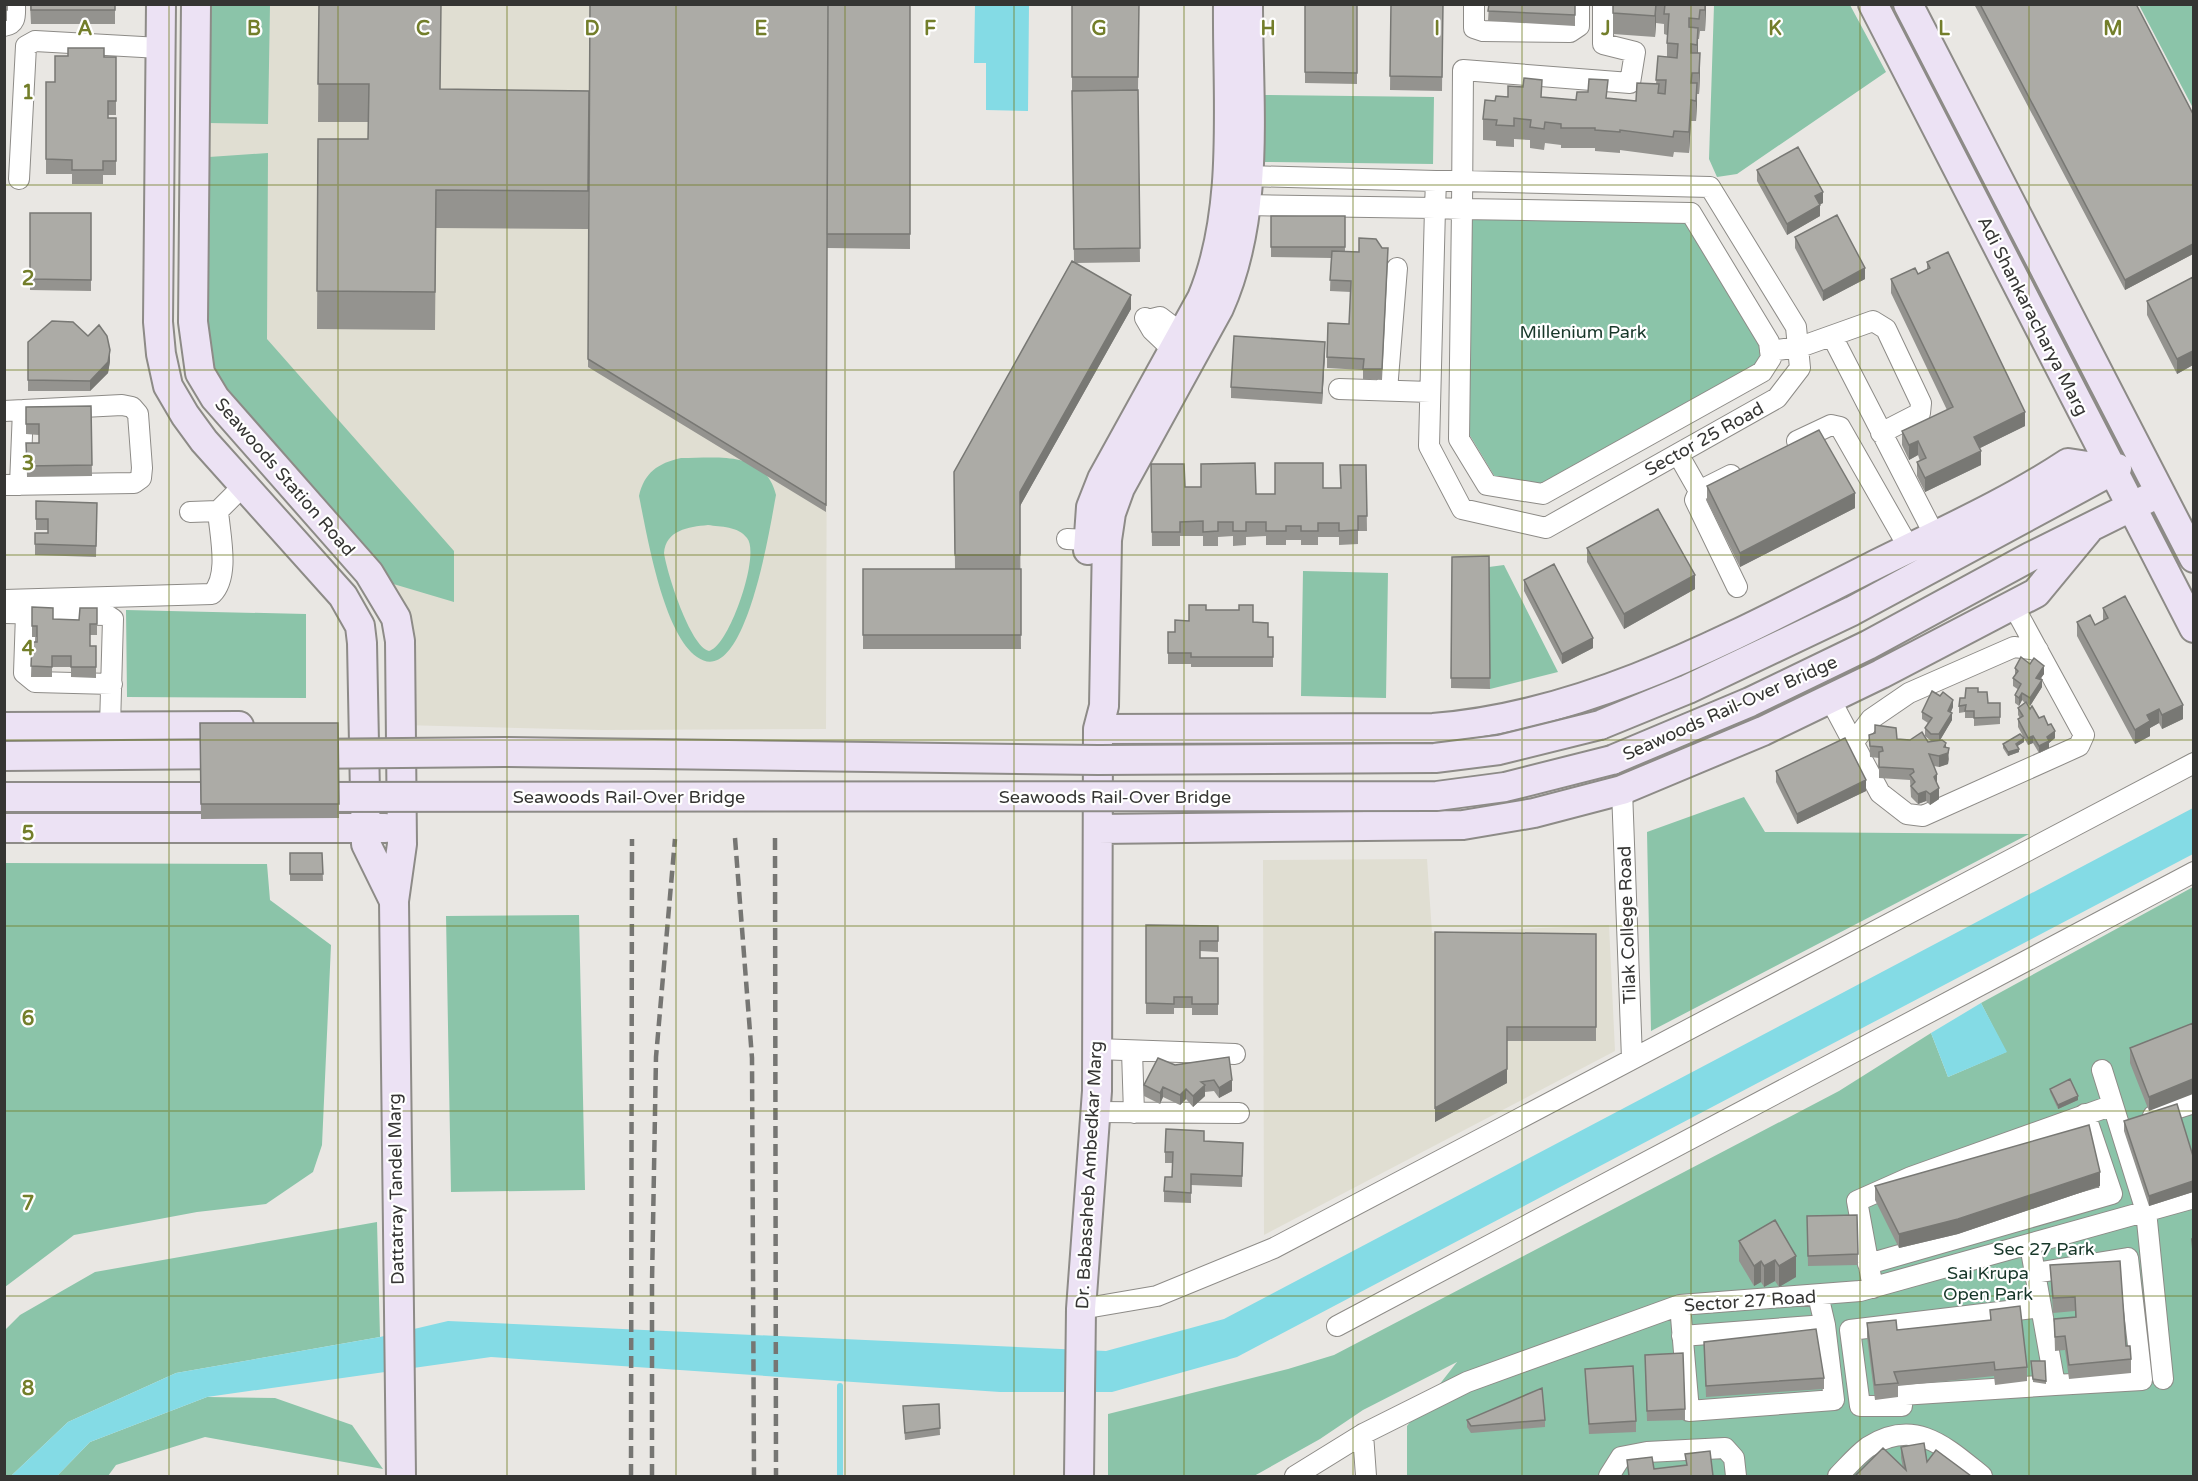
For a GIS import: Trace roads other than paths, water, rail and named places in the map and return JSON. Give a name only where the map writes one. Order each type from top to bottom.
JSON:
[{"type":"main road","name":"Seawoods Station Road","points":[[161,4],[158,322],[161,354],[168,386],[185,415],[351,606],[360,626],[353,725],[366,844],[394,901]]},
{"type":"main road","name":"Seawoods Station Road","points":[[196,4],[193,322],[200,373],[230,418],[369,573],[396,618],[400,641],[402,828],[394,901]]},
{"type":"main road","name":"Dr. Babasaheb Ambedkar Marg","points":[[1098,729],[1086,706],[1078,539],[1102,479],[1202,298],[1240,191],[1228,4]]},
{"type":"main road","name":"Dr. Babasaheb Ambedkar Marg","points":[[1079,1476],[1081,1313],[1097,1050],[1098,729],[1104,706],[1107,540],[1110,513],[1119,488],[1223,298],[1234,269],[1240,191],[1248,4]]},
{"type":"main road","name":"Adi Shankaracharya Marg","points":[[1873,4],[2114,470],[2193,628]]},
{"type":"main road","name":"Adi Shankaracharya Marg","points":[[1908,4],[2193,558]]},
{"type":"main road","name":"Seawoods Rail-Over Bridge","points":[[4,756],[504,752],[1098,760],[1435,758],[1499,750],[1600,725],[1715,676],[1852,611],[2141,456]]},
{"type":"main road","points":[[1098,729],[1433,728],[1514,716],[1591,696],[1676,661],[1935,536],[2040,482],[2068,463],[2114,470]]},
{"type":"main road","name":"Seawoods Rail-Over Bridge","points":[[4,797],[1437,796],[1517,785],[1612,760],[1750,702],[1868,645],[2030,557],[2160,492]]},
{"type":"main road","points":[[1098,829],[1463,825],[1534,813],[1622,790],[1713,753],[1830,699],[2036,593],[2088,530]]},
{"type":"main road","points":[[353,725],[401,725]]},
{"type":"main road","points":[[4,727],[261,726]]},
{"type":"main road","points":[[4,828],[402,828]]},
{"type":"main road","name":"Dattatray Tandel Marg","points":[[394,901],[401,1476]]},
{"type":"street","points":[[4,26],[10,25],[15,19],[15,4]]},
{"type":"street","points":[[1474,4],[1474,28],[1483,31],[1570,32],[1579,26],[1579,4]]},
{"type":"street","name":"Sector 25 Road","points":[[1603,4],[1603,44],[1635,52],[1630,83],[1463,70],[1459,439],[1487,485],[1543,494],[1762,372],[1771,358],[1770,351]]},
{"type":"street","points":[[14,171],[26,46],[35,41],[160,48]]},
{"type":"street","points":[[1240,191],[1462,181],[1710,186]]},
{"type":"street","name":"Sector 25 Road","points":[[1436,182],[1429,446],[1462,509],[1546,528],[1778,398],[1800,368],[1800,347],[1796,327],[1710,186]]},
{"type":"street","points":[[1691,213],[1710,186]]},
{"type":"street","points":[[1240,191],[1435,208],[1691,213]]},
{"type":"street","points":[[1691,213],[1769,342],[1770,351],[1800,347],[1873,321],[1887,329],[1922,403],[1920,413],[1881,433]]},
{"type":"street","points":[[1387,390],[1397,267]]},
{"type":"street","points":[[1146,319],[1152,330],[1177,341]]},
{"type":"street","points":[[1832,336],[1935,536]]},
{"type":"street","points":[[1340,389],[1430,392]]},
{"type":"street","points":[[122,405],[132,407],[138,414],[141,478],[135,483],[12,485],[14,410],[122,405]]},
{"type":"street","points":[[1780,450],[1831,424],[1840,427],[1910,548]]},
{"type":"street","points":[[1678,454],[1699,491]]},
{"type":"street","points":[[1737,587],[1695,500],[1699,491],[1749,466]]},
{"type":"street","points":[[190,512],[218,512],[244,485]]},
{"type":"street","points":[[1514,520],[1518,490]]},
{"type":"street","points":[[4,600],[212,594],[218,588],[222,574],[218,512]]},
{"type":"street","points":[[1830,699],[1880,793],[1907,814],[1923,816],[2079,746],[2084,735],[2013,605]]},
{"type":"street","points":[[4,613],[107,615],[113,619],[110,726]]},
{"type":"street","points":[[26,614],[24,673],[29,680],[112,684]]},
{"type":"street","points":[[1853,743],[1871,719],[1909,693],[2014,647],[2038,650]]},
{"type":"street","points":[[1081,1313],[1157,1296],[1274,1248],[2193,763]]},
{"type":"street","name":"Tilak College Road","points":[[1622,790],[1632,1059]]},
{"type":"street","points":[[1337,1326],[2193,872]]},
{"type":"street","points":[[1097,1050],[1234,1054]]},
{"type":"street","points":[[1132,1051],[1134,1113]]},
{"type":"street","points":[[2102,1070],[2146,1211],[2162,1377],[2141,1376]]},
{"type":"street","points":[[2120,1127],[2193,1103]]},
{"type":"street","points":[[1873,1288],[1857,1201],[1911,1177],[2113,1105]]},
{"type":"street","points":[[1095,1112],[1239,1113]]},
{"type":"street","points":[[1868,1264],[2112,1194],[2085,1114]]},
{"type":"street","name":"Sector 27 Road","points":[[1296,1476],[1363,1434],[1467,1382],[1680,1305],[1818,1295],[1873,1288],[2193,1198]]},
{"type":"street","points":[[2030,1245],[2055,1385]]},
{"type":"street","points":[[2035,1273],[2128,1258],[2142,1380],[1901,1395],[1902,1406],[1860,1406],[1855,1383],[1850,1330],[2041,1307]]},
{"type":"street","points":[[1680,1305],[1689,1411],[1834,1400],[1825,1325],[1818,1295]]},
{"type":"street","points":[[1682,1336],[1825,1325]]},
{"type":"street","points":[[1363,1434],[1366,1476]]},
{"type":"street","points":[[1838,1476],[1868,1448],[1899,1434],[1922,1435],[1945,1447],[1982,1476]]},
{"type":"street","points":[[1609,1476],[1621,1457],[1647,1452],[1725,1449],[1734,1458],[1736,1476]]},
{"type":"water","points":[[975,5],[1029,5],[1028,111],[986,110],[986,63],[974,63]]},
{"type":"water","points":[[2193,808],[2193,854],[1237,1357],[1112,1392],[1000,1392],[491,1357],[207,1397],[90,1442],[57,1476],[11,1476],[68,1422],[176,1373],[380,1337],[448,1321],[1106,1351],[1224,1319]]},
{"type":"water","points":[[1981,1003],[2007,1052],[1948,1077],[1931,1033]]},
{"type":"waterway","points":[[840,1386],[840,1476]]},
{"type":"railway","points":[[735,838],[752,1058],[754,1476]]},
{"type":"railway","points":[[775,838],[776,1476]]},
{"type":"railway","points":[[631,1476],[632,839]]},
{"type":"railway","points":[[652,1476],[652,1282],[656,1057],[675,839]]},
{"type":"park label","name":"Millenium Park","points":[[1583,332]]},
{"type":"park label","name":"Sec 27 Park","points":[[2044,1249]]},
{"type":"park label","name":"Sai Krupa Open Park","points":[[1988,1283]]}]
